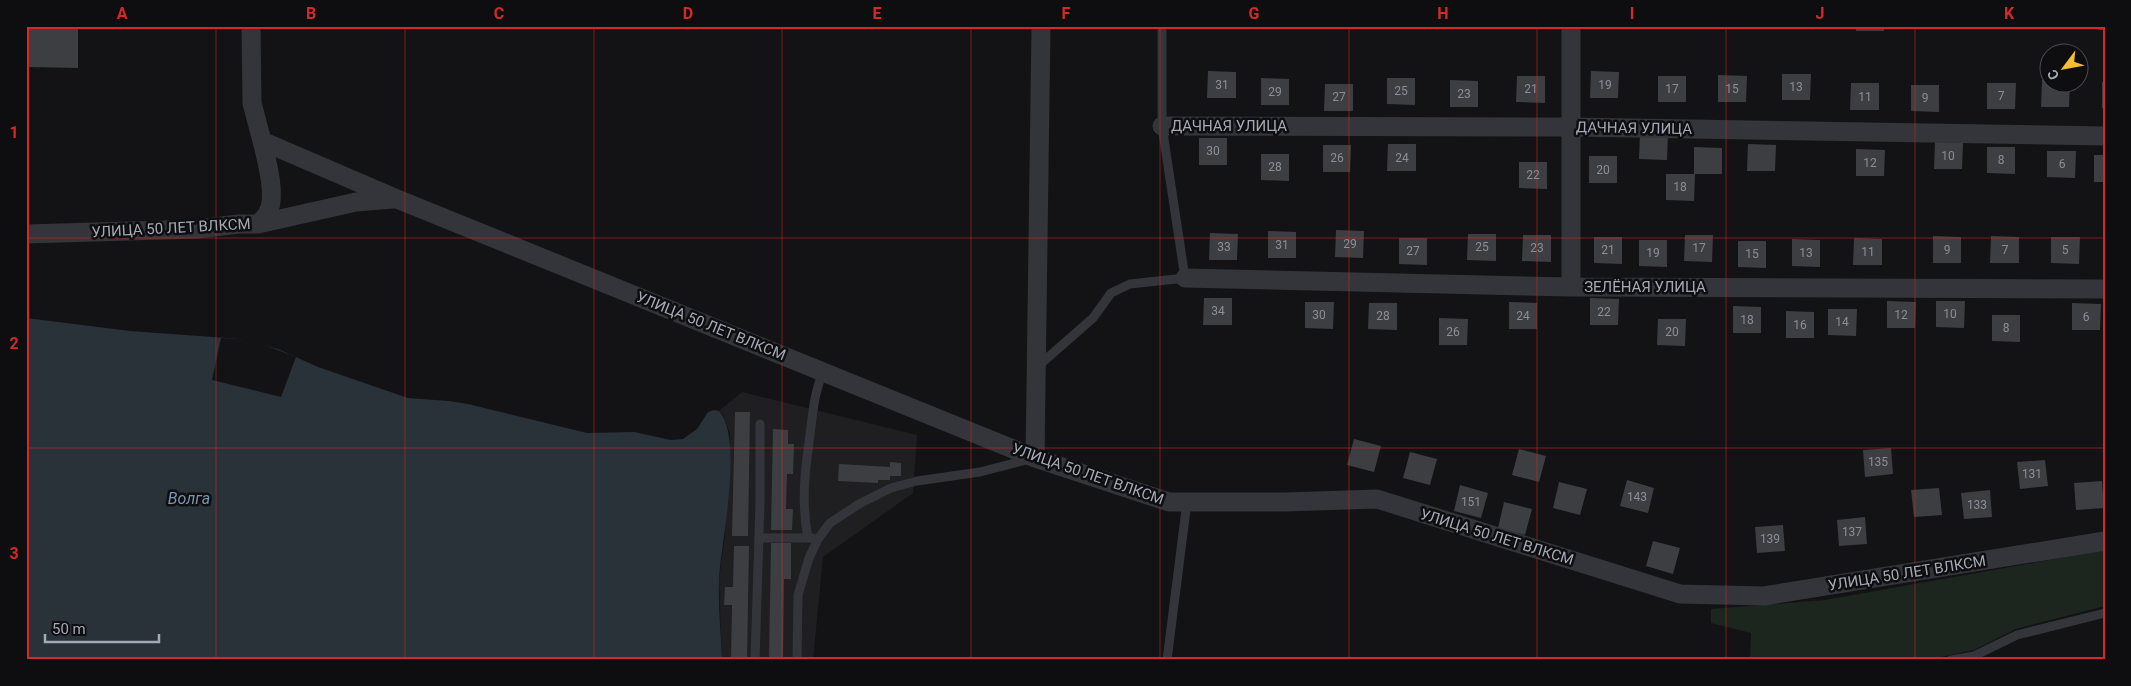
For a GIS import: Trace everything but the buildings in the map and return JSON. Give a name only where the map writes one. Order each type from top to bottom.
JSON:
[{"type":"street","name":"УЛИЦА 50 ЛЕТ ВЛКСМ","points":[[26,234],[197,229],[239,224],[258,224],[269,211],[271,196],[268,162],[252,103],[251,26]]},
{"type":"street","points":[[1035,458],[1041,26]]},
{"type":"street","points":[[1571,26],[1571,287]]},
{"type":"street","name":"ДАЧНАЯ УЛИЦА","points":[[1162,126],[1571,126],[2105,136]]},
{"type":"street","name":"УЛИЦА 50 ЛЕТ ВЛКСМ","points":[[262,141],[397,199],[1035,458],[1169,502],[1286,502],[1377,499],[1680,594],[1764,596],[2105,541]]},
{"type":"street","points":[[258,224],[356,202],[397,199]]},
{"type":"street","name":"ЗЕЛЁНАЯ УЛИЦА","points":[[1185,278],[1571,287],[2105,289]]},
{"type":"lane","points":[[1035,369],[1093,318],[1111,294],[1130,284],[1185,278],[1162,126],[1162,26]]},
{"type":"lane","points":[[797,660],[798,595],[813,538],[805,520],[803,490],[816,389],[823,372]]},
{"type":"lane","points":[[755,660],[760,424]]},
{"type":"lane","points":[[759,538],[813,538],[830,523],[859,504],[891,488],[917,481],[980,472],[1035,458]]},
{"type":"lane","points":[[1167,660],[1187,502]]},
{"type":"lane","points":[[1951,660],[1974,656],[2017,635],[2105,613]]},
{"type":"shaded area","points":[[742,392],[917,435],[913,493],[823,557],[813,660],[722,660],[719,579],[725,536],[730,433],[723,415],[719,411]]},
{"type":"shaded area","points":[[2105,550],[2105,606],[2016,629],[1974,650],[1931,659],[1750,660],[1751,633],[1711,623],[1711,609],[1825,600]]},
{"type":"water","name":"Волга","points":[[26,318],[130,331],[240,339],[278,349],[318,367],[408,398],[468,404],[587,433],[634,432],[671,440],[683,439],[697,429],[708,412],[719,411],[726,424],[730,444],[731,467],[719,580],[722,660],[26,660]]},
{"type":"pier","points":[[221,338],[259,343],[296,357],[281,397],[212,380]]}]
